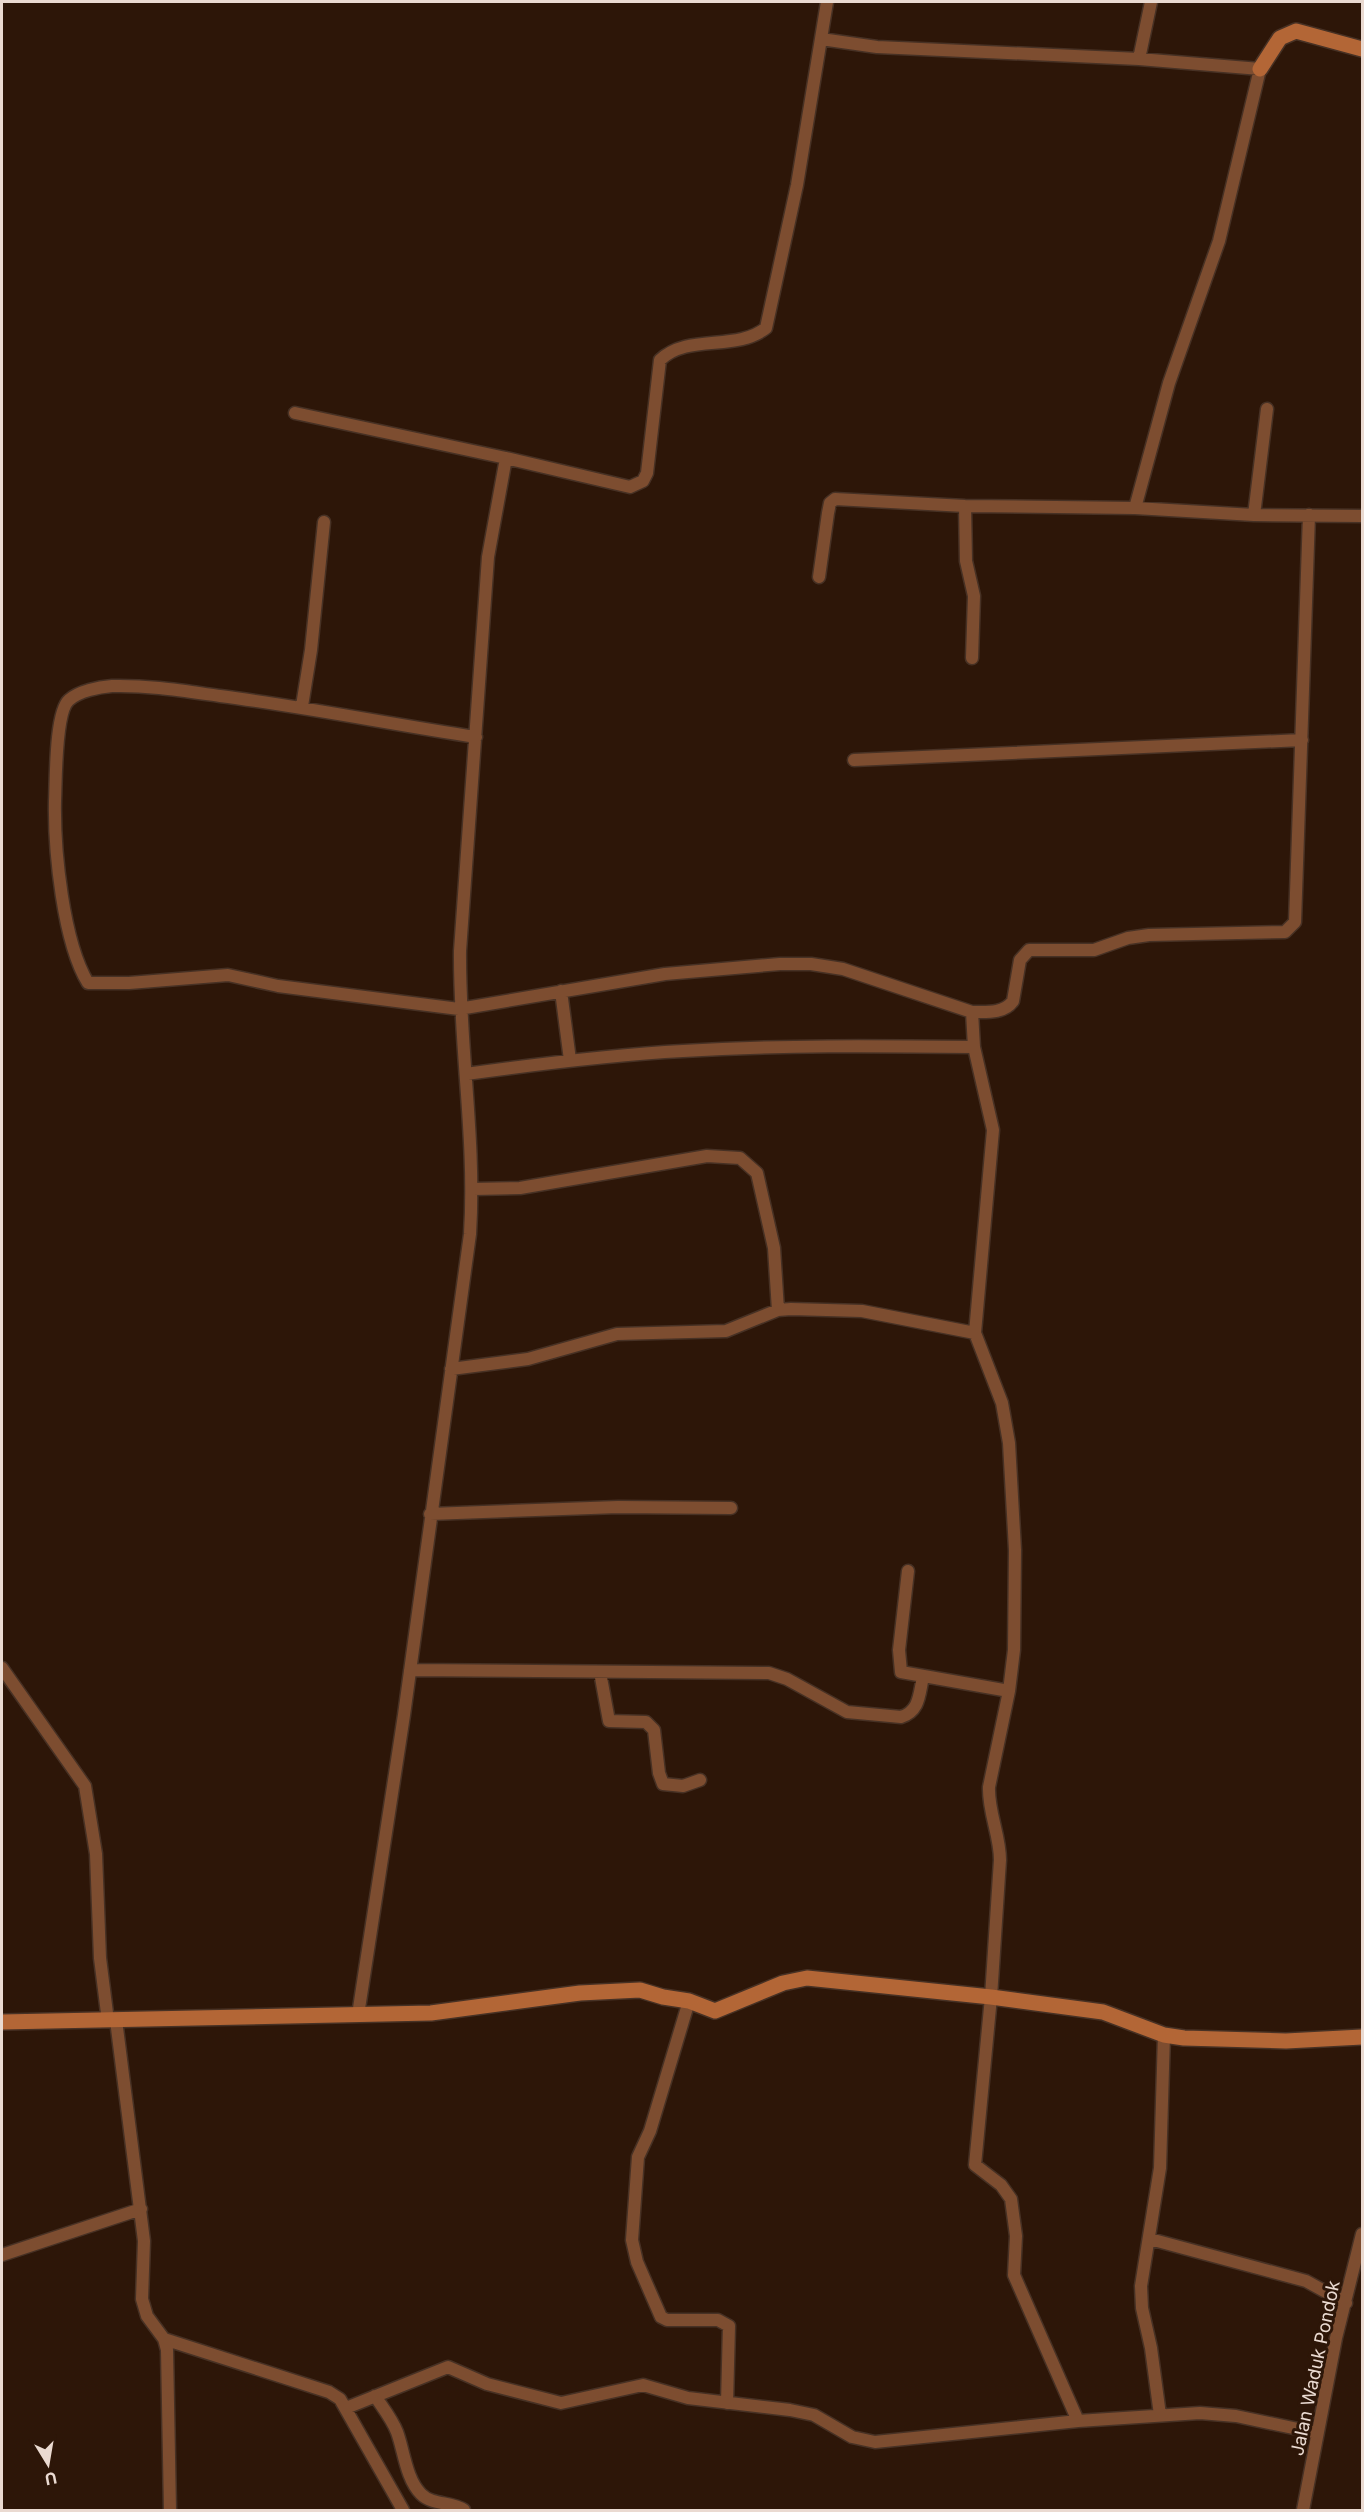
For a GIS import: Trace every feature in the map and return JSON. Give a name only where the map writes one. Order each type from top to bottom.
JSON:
[{"type":"street","points":[[295,413],[630,487],[637,485],[647,473],[660,360],[677,348],[746,337],[764,330],[797,185],[827,2]]},
{"type":"street","points":[[1139,59],[1151,2]]},
{"type":"street","points":[[1135,508],[1168,383],[1219,241],[1260,69],[1280,38],[1296,31],[1362,49]]},
{"type":"street","points":[[821,39],[878,47],[1139,59],[1260,69]]},
{"type":"street","points":[[1254,515],[1267,409]]},
{"type":"street","points":[[358,2015],[410,1670],[470,1234],[473,1189],[466,1074],[459,1009],[465,861],[488,557],[506,458]]},
{"type":"street","points":[[819,577],[832,500],[845,498],[964,506],[1135,508],[1254,515],[1362,516]]},
{"type":"street","points":[[964,506],[965,555],[974,596],[972,658]]},
{"type":"street","points":[[476,737],[394,725],[302,706],[143,687],[109,686],[78,694],[67,701],[63,708],[57,747],[55,820],[63,907],[84,977],[88,983],[94,984],[228,975],[278,986],[459,1009],[665,974],[780,964],[811,964],[843,969],[972,1012],[992,1012],[1010,1006],[1016,995],[1020,960],[1033,948],[1059,951],[1094,950],[1137,936],[1285,932],[1292,928],[1295,922],[1309,515]]},
{"type":"street","points":[[302,706],[311,650],[324,522]]},
{"type":"street","points":[[854,760],[1302,740]]},
{"type":"street","points":[[561,991],[570,1060]]},
{"type":"street","points":[[972,1012],[974,1047],[993,1130],[975,1333],[998,1390],[1009,1443],[1015,1550],[1014,1650],[1009,1691],[989,1787],[989,1798],[1000,1846],[991,1996],[975,2165],[1001,2185],[1011,2199],[1016,2236],[1014,2275],[1078,2421]]},
{"type":"street","points":[[466,1074],[570,1060],[684,1050],[860,1045],[974,1047]]},
{"type":"street","points":[[473,1189],[520,1188],[707,1156],[740,1158],[757,1173],[774,1248],[778,1310]]},
{"type":"street","points":[[451,1369],[528,1359],[617,1334],[726,1331],[778,1310],[862,1311],[975,1333]]},
{"type":"street","points":[[430,1514],[618,1507],[731,1508]]},
{"type":"street","points":[[908,1571],[899,1668],[904,1674],[1009,1691]]},
{"type":"street","points":[[2,1668],[85,1786],[96,1854],[100,1958],[121,2073],[141,2209],[144,2241],[142,2299],[147,2316],[164,2339],[168,2363],[170,2511]]},
{"type":"street","points":[[410,1670],[769,1673],[787,1679],[847,1712],[901,1717],[909,1714],[916,1707],[923,1677]]},
{"type":"street","points":[[600,1672],[609,1721],[646,1722],[654,1730],[663,1784],[683,1786],[700,1780]]},
{"type":"street","points":[[2,2022],[431,2013],[607,1991],[640,1990],[689,2001],[715,2011],[783,1983],[807,1978],[991,1996],[1103,2012],[1164,2035],[1286,2041],[1362,2037]]},
{"type":"street","points":[[689,2001],[650,2131],[638,2157],[632,2240],[637,2262],[661,2317],[667,2320],[718,2320],[729,2326],[727,2403]]},
{"type":"street","points":[[1160,2415],[1151,2348],[1142,2308],[1141,2286],[1160,2168],[1164,2035]]},
{"type":"street","points":[[2,2255],[141,2209]]},
{"type":"street","name":"Jalan Waduk Pondok","points":[[1303,2511],[1317,2433],[1362,2234]]},
{"type":"street","points":[[1150,2239],[1306,2281],[1346,2303]]},
{"type":"street","points":[[164,2339],[330,2392],[346,2408],[403,2511]]},
{"type":"street","points":[[346,2408],[450,2367],[474,2379],[561,2403],[643,2385],[688,2398],[814,2415],[852,2437],[875,2442],[1160,2415],[1236,2416],[1317,2433]]},
{"type":"street","points":[[375,2396],[397,2433],[405,2460],[420,2493],[435,2502],[452,2505],[464,2511]]}]
